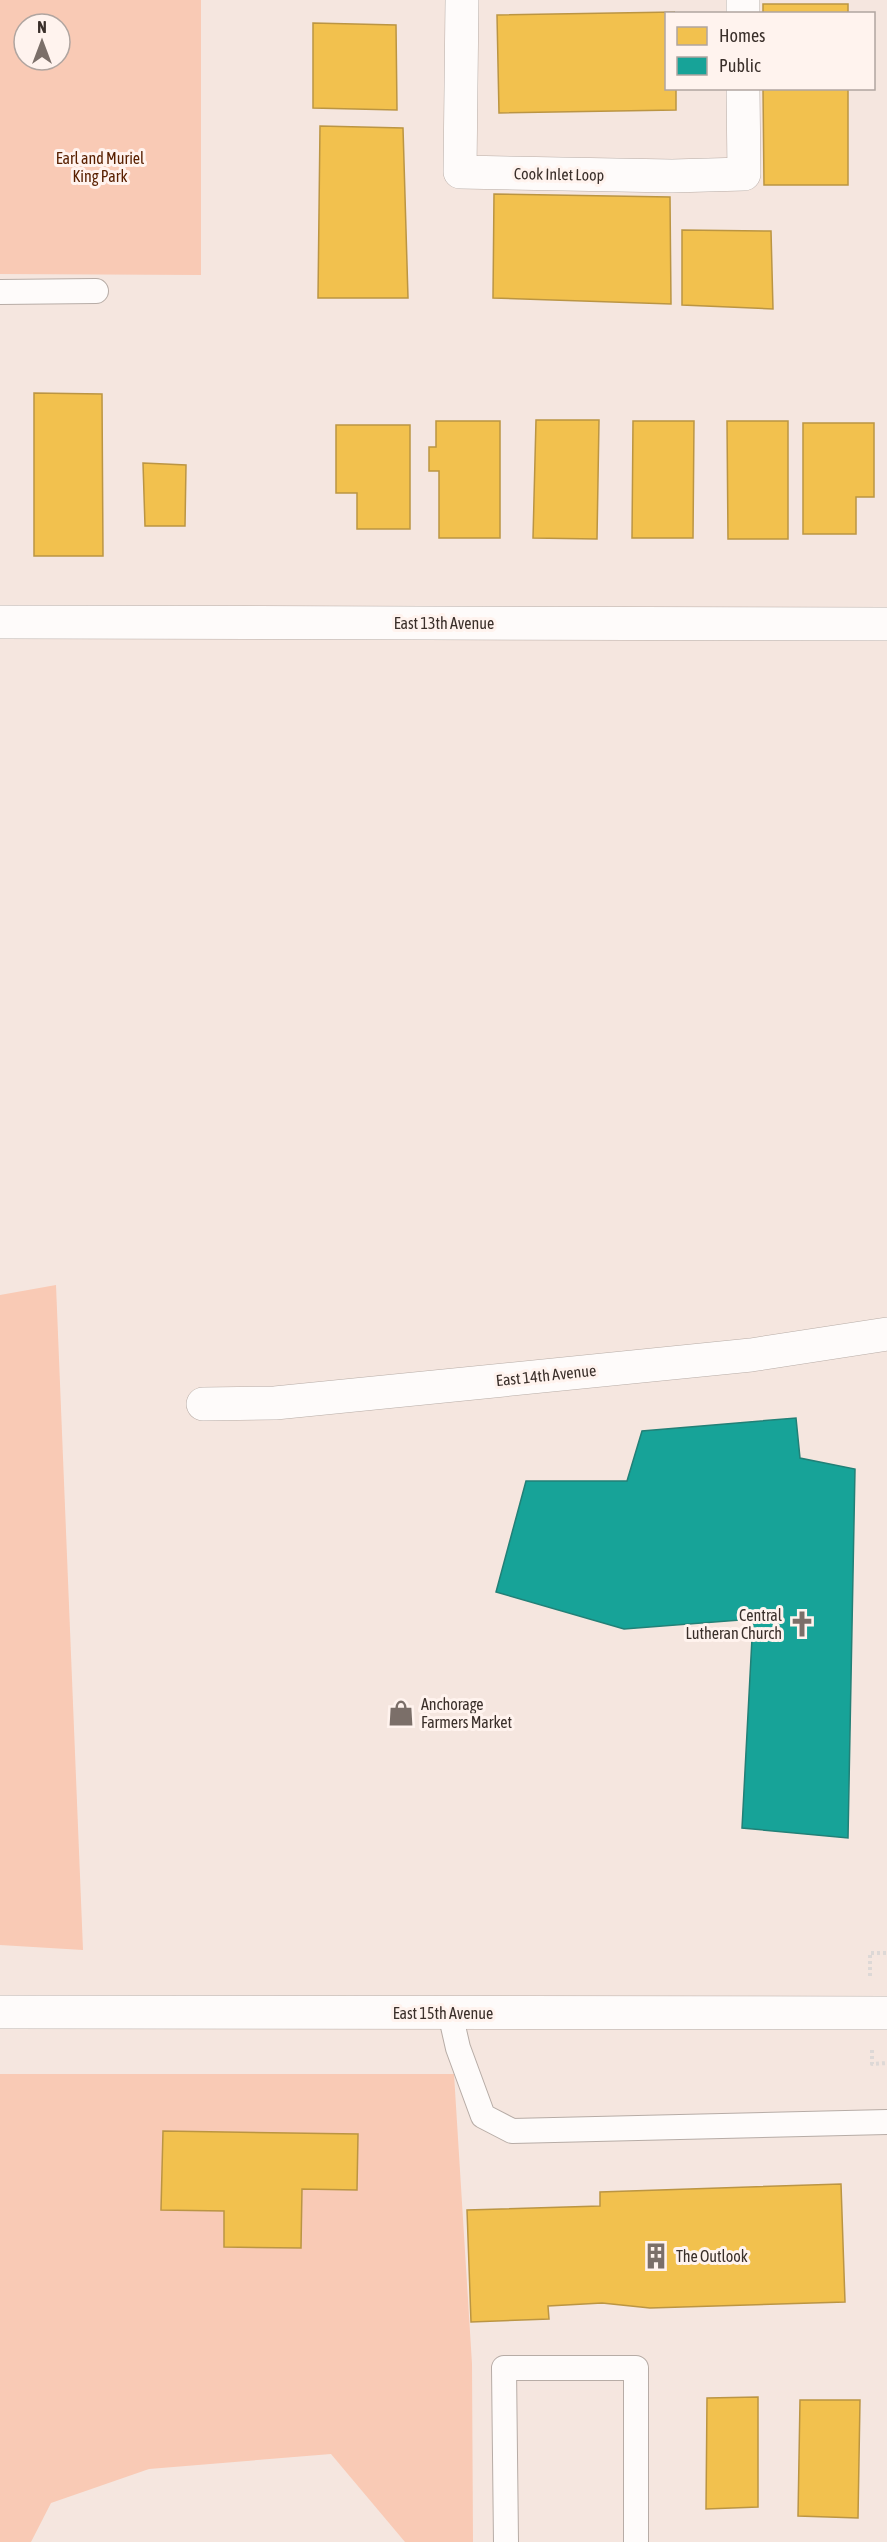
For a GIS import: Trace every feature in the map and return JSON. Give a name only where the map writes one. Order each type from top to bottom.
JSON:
[{"type":"street","name":"Cook Inlet Loop","points":[[462,0],[460,172],[672,176],[744,174],[744,90]]},
{"type":"street","name":"East 13th Avenue","points":[[0,622],[887,624]]},
{"type":"street","name":"East 14th Avenue","points":[[203,1404],[275,1403],[716,1359],[887,1334]]},
{"type":"street","name":"East 15th Avenue","points":[[0,2012],[887,2013]]},
{"type":"lane","points":[[0,292],[96,291]]},
{"type":"lane","points":[[450,2013],[458,2048],[483,2116],[512,2130],[887,2122]]},
{"type":"lane","points":[[506,2542],[504,2368],[636,2368],[636,2542]]},
{"type":"green space","name":"Earl and Muriel King Park","points":[[0,0],[201,0],[201,275],[0,274]]},
{"type":"green space","points":[[56,1285],[83,1950],[0,1945],[0,1295]]},
{"type":"green space","points":[[0,2074],[454,2074],[472,2364],[473,2542],[405,2542],[331,2454],[149,2469],[51,2503],[31,2542],[0,2542]]},
{"type":"building: Homes","points":[[763,4],[848,4],[848,12],[763,12]]},
{"type":"building: Homes","points":[[665,12],[665,90],[676,90],[676,110],[499,113],[497,15]]},
{"type":"building: Homes","points":[[313,23],[396,25],[397,110],[313,108]]},
{"type":"building: Homes","points":[[763,90],[848,90],[848,185],[764,185]]},
{"type":"building: Homes","points":[[320,126],[403,128],[408,298],[318,298]]},
{"type":"building: Homes","points":[[494,194],[670,197],[671,304],[493,298]]},
{"type":"building: Homes","points":[[682,230],[771,231],[773,309],[682,305]]},
{"type":"building: Homes","points":[[34,393],[102,394],[103,556],[34,556]]},
{"type":"building: Homes","points":[[536,420],[599,420],[597,539],[533,538]]},
{"type":"building: Homes","points":[[436,421],[500,421],[500,538],[439,538],[439,471],[429,471],[429,447],[436,447]]},
{"type":"building: Homes","points":[[633,421],[694,421],[693,538],[632,538]]},
{"type":"building: Homes","points":[[727,421],[788,421],[788,539],[728,539]]},
{"type":"building: Homes","points":[[803,423],[874,423],[874,497],[856,497],[856,534],[803,534]]},
{"type":"building: Homes","points":[[336,425],[410,425],[410,529],[357,529],[357,493],[336,493]]},
{"type":"building: Homes","points":[[143,463],[186,465],[185,526],[145,526]]},
{"type":"building: Homes","points":[[163,2131],[358,2134],[357,2190],[302,2189],[301,2248],[224,2247],[224,2211],[161,2210]]},
{"type":"building: Homes","name":"The Outlook","points":[[841,2184],[845,2302],[650,2308],[602,2303],[548,2306],[549,2319],[471,2322],[467,2210],[600,2206],[600,2192]]},
{"type":"building: Homes","points":[[758,2397],[758,2507],[706,2509],[707,2398]]},
{"type":"building: Homes","points":[[800,2400],[860,2400],[858,2518],[798,2516]]},
{"type":"building: Public","name":"Central Lutheran Church","points":[[796,1418],[800,1458],[855,1469],[848,1838],[742,1828],[753,1619],[624,1629],[496,1592],[526,1481],[627,1481],[642,1431]]},
{"type":"place","name":"Central Lutheran Church","points":[[802,1624]]},
{"type":"place","name":"Anchorage Farmers Market","points":[[401,1713]]},
{"type":"place","name":"The Outlook","points":[[656,2256]]}]
